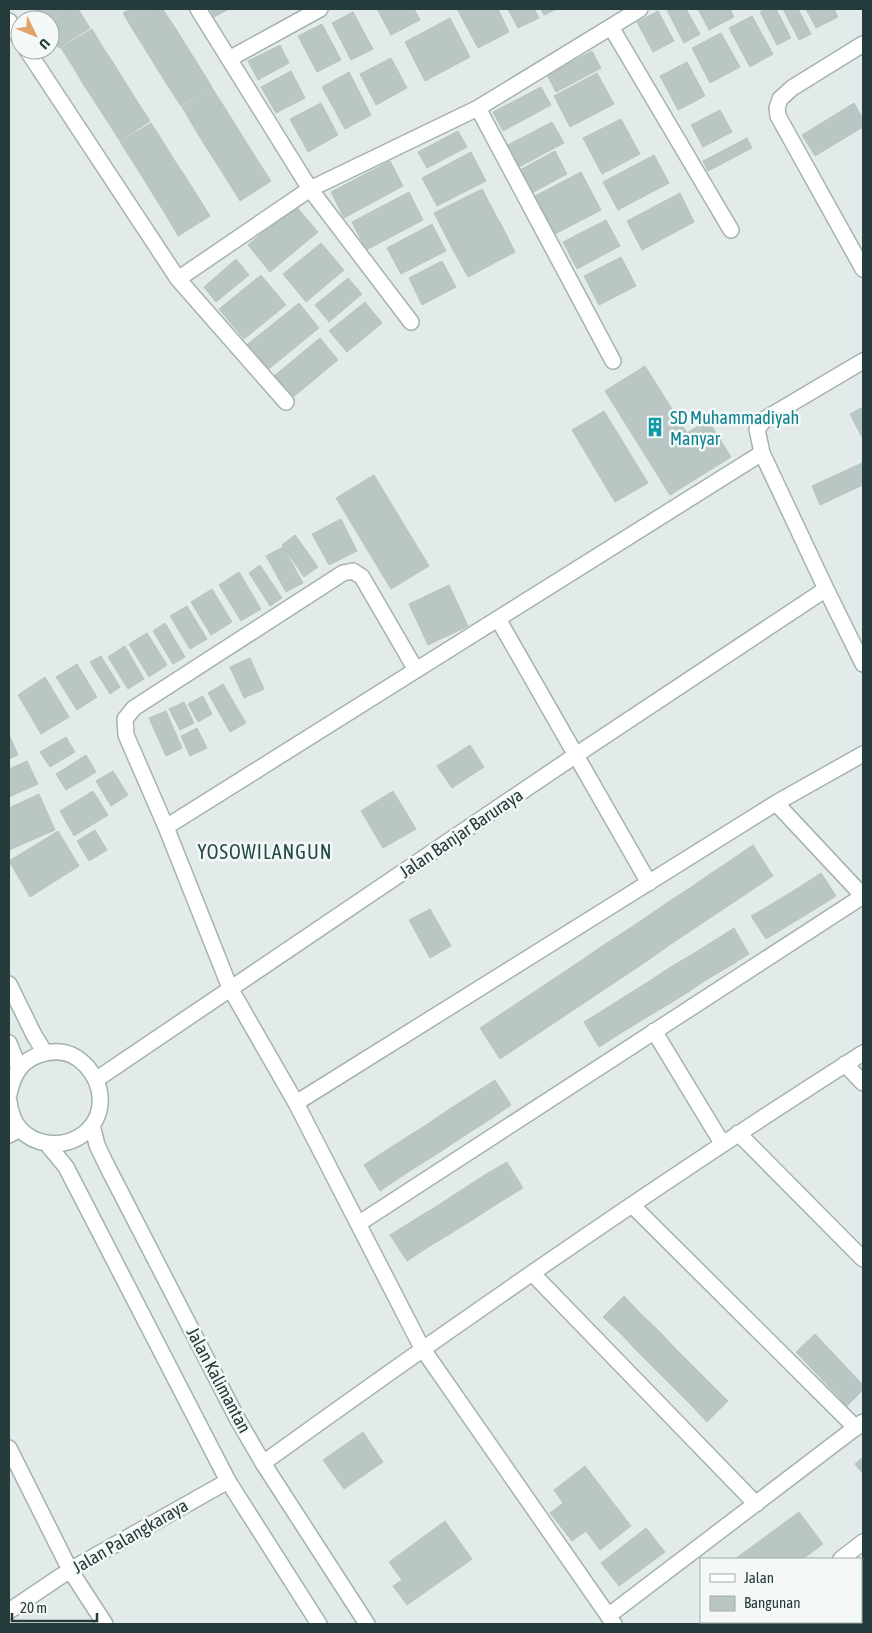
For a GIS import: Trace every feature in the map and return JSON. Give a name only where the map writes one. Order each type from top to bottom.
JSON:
[{"type":"street","points":[[198,9],[310,190],[411,322]]},
{"type":"street","points":[[229,59],[320,9]]},
{"type":"street","points":[[178,279],[310,190],[478,108],[640,9]]},
{"type":"street","points":[[611,27],[731,230]]},
{"type":"street","points":[[863,44],[792,88],[780,99],[777,108],[778,116],[863,269]]},
{"type":"street","points":[[34,60],[178,279],[286,402]]},
{"type":"street","points":[[478,108],[613,361]]},
{"type":"street","points":[[863,361],[765,419],[757,429],[762,453],[863,664]]},
{"type":"street","points":[[166,827],[762,453]]},
{"type":"street","points":[[416,670],[362,577],[353,571],[343,573],[134,708],[125,719],[126,735],[166,827],[230,988],[296,1103],[422,1348],[611,1620],[756,1504],[860,1425],[632,1205]]},
{"type":"street","name":"Jalan Banjar Baruraya","points":[[97,1078],[576,755],[826,590]]},
{"type":"street","points":[[498,619],[649,883]]},
{"type":"street","points":[[296,1103],[776,803],[863,754]]},
{"type":"street","points":[[358,1224],[863,896],[776,803]]},
{"type":"street","points":[[9,984],[45,1053]]},
{"type":"street","points":[[654,1032],[722,1143]]},
{"type":"street","points":[[9,1043],[19,1068]]},
{"type":"street","points":[[9,1094],[11,1082],[19,1068],[31,1058],[45,1053],[60,1052],[75,1056],[88,1066],[97,1078],[101,1094],[99,1110],[92,1125],[79,1137],[64,1144],[47,1144],[14,1132],[9,1100]]},
{"type":"street","points":[[263,1463],[422,1348],[722,1143],[863,1053]]},
{"type":"street","points":[[845,1064],[863,1083]]},
{"type":"street","name":"Jalan Kalimantan","points":[[92,1125],[97,1145],[107,1166],[234,1411],[263,1463],[367,1624]]},
{"type":"street","points":[[738,1133],[863,1260]]},
{"type":"street","points":[[47,1144],[66,1167],[228,1481],[319,1624]]},
{"type":"street","points":[[532,1273],[756,1504]]},
{"type":"street","points":[[9,1448],[70,1570],[105,1624]]},
{"type":"street","name":"Jalan Palangkaraya","points":[[9,1611],[70,1570],[228,1481]]},
{"type":"street","points":[[842,1558],[863,1542]]},
{"type":"building","points":[[75,9],[60,19],[60,10],[36,10]]},
{"type":"building","points":[[78,9],[90,28],[60,47],[60,19]]},
{"type":"building","points":[[130,9],[163,9],[164,11],[133,30],[123,13]]},
{"type":"building","points":[[210,9],[229,9],[214,17]]},
{"type":"building","points":[[377,9],[414,9],[420,20],[391,35]]},
{"type":"building","points":[[457,9],[498,9],[509,32],[478,48]]},
{"type":"building","points":[[508,9],[534,9],[539,18],[518,28]]},
{"type":"building","points":[[541,9],[557,9],[544,15]]},
{"type":"building","points":[[686,9],[700,34],[684,43],[667,10]]},
{"type":"building","points":[[698,9],[730,9],[734,17],[709,30]]},
{"type":"building","points":[[767,9],[776,9],[791,38],[777,45],[760,12]]},
{"type":"building","points":[[783,9],[798,9],[811,34],[799,40]]},
{"type":"building","points":[[806,9],[834,9],[838,17],[816,28]]},
{"type":"building","points":[[164,11],[176,29],[145,49],[133,30]]},
{"type":"building","points":[[658,11],[674,41],[653,52],[637,22]]},
{"type":"building","points":[[353,12],[373,49],[351,60],[332,23]]},
{"type":"building","points":[[752,16],[773,54],[750,67],[729,28]]},
{"type":"building","points":[[450,18],[470,57],[425,81],[405,42]]},
{"type":"building","points":[[322,24],[341,60],[317,72],[298,36]]},
{"type":"building","points":[[92,29],[102,46],[72,65],[61,48]]},
{"type":"building","points":[[176,29],[187,47],[156,67],[145,49]]},
{"type":"building","points":[[721,33],[740,67],[710,83],[692,48]]},
{"type":"building","points":[[280,45],[289,63],[258,80],[248,61]]},
{"type":"building","points":[[102,46],[114,64],[83,84],[72,65]]},
{"type":"building","points":[[187,47],[199,66],[168,86],[156,67]]},
{"type":"building","points":[[592,51],[601,68],[556,92],[547,75]]},
{"type":"building","points":[[391,58],[407,88],[376,105],[360,74]]},
{"type":"building","points":[[687,62],[705,96],[678,110],[660,76]]},
{"type":"building","points":[[114,64],[125,82],[95,102],[83,84]]},
{"type":"building","points":[[199,66],[212,87],[181,106],[168,86]]},
{"type":"building","points":[[291,71],[305,98],[276,113],[261,87]]},
{"type":"building","points":[[349,72],[371,115],[345,129],[322,87]]},
{"type":"building","points":[[597,73],[614,104],[570,127],[554,96]]},
{"type":"building","points":[[125,82],[137,101],[107,121],[95,102]]},
{"type":"building","points":[[541,87],[551,105],[503,131],[493,112]]},
{"type":"building","points":[[212,88],[223,105],[192,124],[182,107]]},
{"type":"building","points":[[137,101],[150,121],[120,141],[107,121]]},
{"type":"building","points":[[321,103],[338,135],[308,152],[290,119]]},
{"type":"building","points":[[854,103],[863,119],[863,127],[815,156],[802,135]]},
{"type":"building","points":[[223,105],[235,124],[204,144],[192,124]]},
{"type":"building","points":[[720,110],[732,132],[703,147],[691,125]]},
{"type":"building","points":[[621,119],[640,154],[602,174],[583,138]]},
{"type":"building","points":[[552,122],[564,143],[517,168],[506,146]]},
{"type":"building","points":[[151,123],[162,140],[131,159],[120,142]]},
{"type":"building","points":[[235,124],[246,142],[215,161],[204,144]]},
{"type":"building","points":[[458,131],[467,147],[427,168],[418,152]]},
{"type":"building","points":[[747,138],[752,148],[708,171],[703,161]]},
{"type":"building","points":[[162,140],[173,158],[143,178],[131,159]]},
{"type":"building","points":[[246,142],[258,161],[227,180],[215,161]]},
{"type":"building","points":[[555,151],[567,174],[528,195],[516,172]]},
{"type":"building","points":[[471,152],[486,181],[437,206],[422,178]]},
{"type":"building","points":[[654,155],[669,183],[618,210],[603,182]]},
{"type":"building","points":[[173,158],[185,176],[154,196],[143,178]]},
{"type":"building","points":[[258,161],[271,181],[240,201],[227,180]]},
{"type":"building","points":[[390,161],[403,186],[344,218],[331,192]]},
{"type":"building","points":[[581,172],[601,210],[555,234],[535,196]]},
{"type":"building","points":[[185,176],[197,195],[166,215],[154,196]]},
{"type":"building","points":[[482,189],[500,223],[452,248],[434,213]]},
{"type":"building","points":[[409,192],[423,220],[366,250],[352,222]]},
{"type":"building","points":[[680,193],[694,222],[642,250],[627,221]]},
{"type":"building","points":[[197,195],[210,216],[178,236],[166,215]]},
{"type":"building","points":[[295,205],[318,232],[270,272],[248,245]]},
{"type":"building","points":[[606,220],[620,246],[577,269],[563,242]]},
{"type":"building","points":[[500,222],[515,252],[468,277],[452,248]]},
{"type":"building","points":[[432,224],[446,251],[401,274],[387,248]]},
{"type":"building","points":[[321,243],[344,270],[306,302],[283,274]]},
{"type":"building","points":[[621,257],[636,286],[599,305],[584,276]]},
{"type":"building","points":[[236,259],[249,275],[216,302],[204,287]]},
{"type":"building","points":[[442,261],[456,287],[422,305],[409,278]]},
{"type":"building","points":[[261,275],[286,305],[244,339],[219,309]]},
{"type":"building","points":[[348,278],[362,294],[329,322],[315,305]]},
{"type":"building","points":[[365,302],[382,323],[347,352],[329,331]]},
{"type":"building","points":[[299,303],[319,328],[265,372],[244,347]]},
{"type":"building","points":[[320,338],[338,360],[292,398],[274,376]]},
{"type":"building","name":"SD Muhammadiyah Manyar","points":[[645,366],[687,433],[708,420],[731,457],[670,495],[605,391]]},
{"type":"building","points":[[863,407],[863,439],[850,414]]},
{"type":"building","points":[[604,411],[648,483],[615,502],[572,430]]},
{"type":"building","points":[[862,463],[863,485],[820,505],[812,486]]},
{"type":"building","points":[[374,475],[429,566],[391,589],[336,498]]},
{"type":"building","points":[[341,519],[357,551],[329,565],[312,534]]},
{"type":"building","points":[[295,535],[318,567],[304,577],[282,545]]},
{"type":"building","points":[[283,547],[303,583],[286,592],[266,556]]},
{"type":"building","points":[[260,565],[282,598],[270,606],[249,573]]},
{"type":"building","points":[[239,572],[261,609],[241,621],[219,585]]},
{"type":"building","points":[[449,585],[468,626],[428,645],[409,604]]},
{"type":"building","points":[[212,589],[232,622],[211,635],[191,602]]},
{"type":"building","points":[[187,606],[207,639],[190,649],[170,616]]},
{"type":"building","points":[[165,623],[185,657],[173,664],[153,631]]},
{"type":"building","points":[[147,633],[167,665],[149,677],[129,644]]},
{"type":"building","points":[[125,646],[144,679],[128,689],[108,657]]},
{"type":"building","points":[[101,656],[120,687],[110,694],[90,662]]},
{"type":"building","points":[[250,658],[264,689],[244,698],[230,667]]},
{"type":"building","points":[[77,664],[97,697],[77,710],[56,677]]},
{"type":"building","points":[[45,677],[69,717],[41,734],[18,695]]},
{"type":"building","points":[[223,684],[246,723],[230,732],[208,693]]},
{"type":"building","points":[[203,696],[212,714],[198,722],[188,704]]},
{"type":"building","points":[[184,702],[194,723],[180,730],[169,709]]},
{"type":"building","points":[[166,711],[182,748],[166,756],[149,718]]},
{"type":"building","points":[[197,728],[207,748],[190,756],[181,736]]},
{"type":"building","points":[[9,735],[18,755],[9,759]]},
{"type":"building","points":[[66,737],[75,752],[50,767],[40,752]]},
{"type":"building","points":[[470,745],[484,767],[452,788],[437,766]]},
{"type":"building","points":[[86,755],[96,772],[66,790],[56,774]]},
{"type":"building","points":[[27,761],[38,784],[9,797],[9,769]]},
{"type":"building","points":[[113,771],[128,795],[111,806],[96,781]]},
{"type":"building","points":[[93,791],[108,815],[74,836],[60,811]]},
{"type":"building","points":[[393,791],[416,829],[383,848],[361,811]]},
{"type":"building","points":[[39,794],[55,830],[9,850],[9,808]]},
{"type":"building","points":[[95,830],[107,850],[89,861],[77,841]]},
{"type":"building","points":[[58,831],[79,866],[30,897],[9,861]]},
{"type":"building","points":[[753,845],[773,876],[752,890],[731,860]]},
{"type":"building","points":[[731,860],[752,890],[731,904],[710,874]]},
{"type":"building","points":[[821,873],[836,896],[812,911],[798,888]]},
{"type":"building","points":[[710,874],[731,904],[710,918],[690,888]]},
{"type":"building","points":[[690,888],[710,918],[689,932],[668,902]]},
{"type":"building","points":[[798,888],[812,911],[789,925],[775,902]]},
{"type":"building","points":[[668,902],[689,932],[668,946],[648,916]]},
{"type":"building","points":[[775,902],[789,925],[766,939],[751,916]]},
{"type":"building","points":[[430,909],[451,946],[430,958],[409,920]]},
{"type":"building","points":[[648,916],[668,946],[647,961],[627,930]]},
{"type":"building","points":[[734,928],[749,954],[728,967],[712,942]]},
{"type":"building","points":[[627,930],[647,961],[626,975],[605,944]]},
{"type":"building","points":[[712,942],[728,967],[706,980],[691,955]]},
{"type":"building","points":[[605,944],[626,975],[605,989],[585,958]]},
{"type":"building","points":[[691,955],[706,980],[685,994],[669,968]]},
{"type":"building","points":[[585,958],[605,989],[584,1003],[564,972]]},
{"type":"building","points":[[669,968],[685,994],[664,1007],[648,982]]},
{"type":"building","points":[[564,972],[584,1003],[563,1017],[543,986]]},
{"type":"building","points":[[648,982],[664,1007],[642,1020],[627,995]]},
{"type":"building","points":[[543,986],[563,1017],[542,1031],[522,1000]]},
{"type":"building","points":[[627,995],[642,1020],[621,1033],[605,1009]]},
{"type":"building","points":[[522,1000],[542,1031],[521,1045],[501,1014]]},
{"type":"building","points":[[605,1009],[621,1033],[599,1047],[584,1022]]},
{"type":"building","points":[[501,1014],[521,1045],[500,1059],[480,1028]]},
{"type":"building","points":[[495,1080],[511,1105],[489,1120],[473,1094]]},
{"type":"building","points":[[473,1094],[489,1120],[467,1134],[451,1108]]},
{"type":"building","points":[[451,1108],[467,1134],[446,1148],[429,1123]]},
{"type":"building","points":[[429,1123],[446,1148],[424,1162],[407,1137]]},
{"type":"building","points":[[407,1137],[424,1162],[402,1176],[385,1151]]},
{"type":"building","points":[[385,1151],[402,1176],[380,1191],[364,1165]]},
{"type":"building","points":[[507,1162],[523,1188],[500,1202],[483,1176]]},
{"type":"building","points":[[483,1176],[500,1202],[477,1217],[460,1191]]},
{"type":"building","points":[[460,1191],[477,1217],[453,1232],[437,1206]]},
{"type":"building","points":[[437,1206],[453,1232],[430,1246],[414,1220]]},
{"type":"building","points":[[414,1220],[430,1246],[407,1261],[390,1235]]},
{"type":"building","points":[[624,1296],[641,1314],[621,1334],[603,1317]]},
{"type":"building","points":[[641,1314],[659,1331],[638,1352],[621,1334]]},
{"type":"building","points":[[659,1331],[676,1349],[655,1369],[638,1352]]},
{"type":"building","points":[[815,1334],[863,1385],[863,1390],[847,1406],[796,1352]]},
{"type":"building","points":[[676,1349],[693,1366],[673,1387],[655,1369]]},
{"type":"building","points":[[693,1366],[711,1384],[690,1404],[673,1387]]},
{"type":"building","points":[[711,1384],[728,1401],[707,1422],[690,1404]]},
{"type":"building","points":[[363,1432],[383,1462],[344,1489],[323,1460]]},
{"type":"building","points":[[863,1457],[863,1474],[855,1464]]},
{"type":"building","points":[[585,1466],[631,1526],[600,1550],[586,1531],[572,1541],[550,1513],[563,1503],[554,1490]]},
{"type":"building","points":[[799,1512],[823,1544],[804,1558],[736,1558]]},
{"type":"building","points":[[445,1521],[472,1559],[407,1605],[393,1586],[402,1580],[389,1562]]},
{"type":"building","points":[[646,1528],[665,1552],[619,1586],[601,1563]]},
{"type":"place","name":"SD Muhammadiyah Manyar","points":[[655,427]]},
{"type":"district","name":"YOSOWILANGUN","points":[[265,851]]}]
